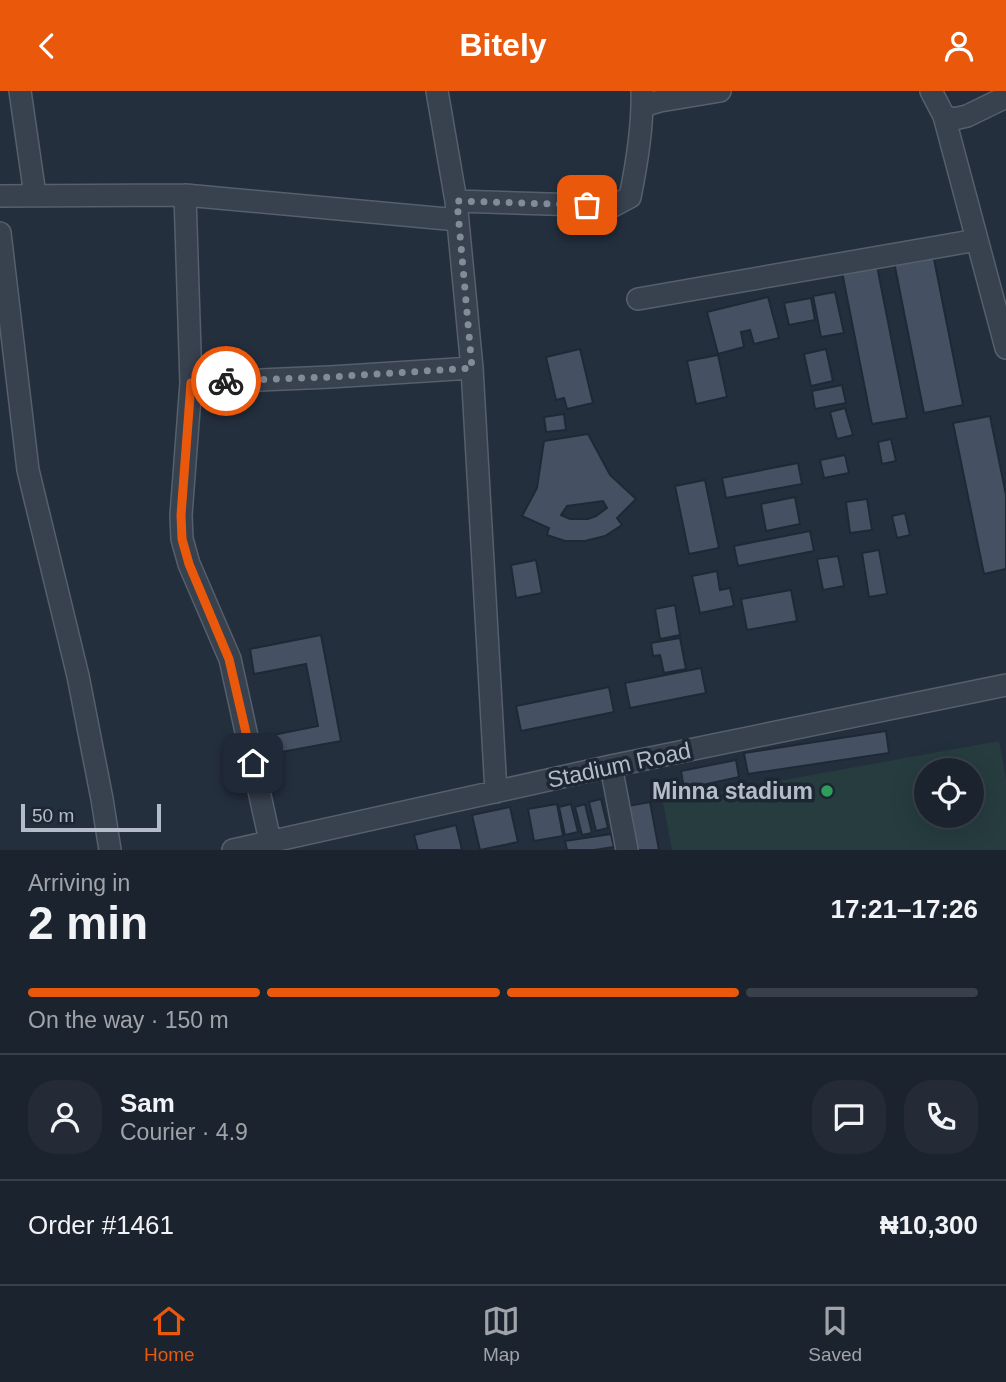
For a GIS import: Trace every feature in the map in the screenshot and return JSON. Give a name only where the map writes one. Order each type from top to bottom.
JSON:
[{"type":"street","points":[[20,91],[35,195]]},
{"type":"street","points":[[436,91],[457,210],[472,368],[496,792]]},
{"type":"street","points":[[0,196],[185,195],[457,210],[613,206],[630,197],[642,99],[660,101],[720,91]]},
{"type":"street","points":[[931,91],[944,116],[1006,348]]},
{"type":"street","points":[[944,116],[954,119],[967,116],[1006,97]]},
{"type":"street","points":[[185,195],[191,383],[181,515],[182,539],[189,564],[229,659],[271,846]]},
{"type":"street","points":[[0,233],[28,470],[78,676],[110,850]]},
{"type":"street","points":[[638,299],[977,240]]},
{"type":"street","points":[[191,383],[472,368]]},
{"type":"street","name":"Stadium Road","points":[[233,850],[271,846],[496,792],[1006,685]]},
{"type":"street","points":[[611,767],[627,850]]},
{"type":"green space","name":"Minna stadium","points":[[999,741],[1006,779],[1006,850],[672,850],[663,802]]},
{"type":"building","points":[[933,254],[963,405],[924,413],[894,262]]},
{"type":"building","points":[[877,266],[907,418],[872,424],[842,272]]},
{"type":"building","points":[[835,292],[844,333],[821,337],[813,296]]},
{"type":"building","points":[[768,297],[779,338],[754,344],[750,330],[741,332],[744,347],[718,354],[707,312]]},
{"type":"building","points":[[811,298],[815,320],[789,325],[784,303]]},
{"type":"building","points":[[580,349],[593,403],[567,409],[564,398],[556,400],[546,357]]},
{"type":"building","points":[[826,349],[833,381],[811,386],[804,354]]},
{"type":"building","points":[[718,355],[727,397],[696,404],[687,361]]},
{"type":"building","points":[[842,385],[846,403],[815,409],[812,391]]},
{"type":"building","points":[[845,408],[853,435],[837,439],[830,412]]},
{"type":"building","points":[[564,414],[566,430],[546,432],[544,417]]},
{"type":"building","points":[[990,416],[1006,495],[1006,569],[984,574],[953,423]]},
{"type":"building","points":[[588,434],[610,475],[636,499],[617,518],[622,525],[605,536],[585,541],[565,541],[547,535],[549,528],[522,516],[537,488],[544,441]],"holes":[[[603,501],[607,508],[588,519],[570,519],[561,515],[567,506]]]},
{"type":"building","points":[[891,439],[896,461],[882,464],[878,442]]},
{"type":"building","points":[[845,455],[849,473],[824,478],[820,460]]},
{"type":"building","points":[[798,463],[802,484],[726,498],[722,478]]},
{"type":"building","points":[[705,480],[719,548],[689,554],[675,486]]},
{"type":"building","points":[[795,497],[800,524],[766,531],[761,504]]},
{"type":"building","points":[[867,499],[872,530],[850,533],[846,502]]},
{"type":"building","points":[[905,513],[910,535],[897,538],[892,516]]},
{"type":"building","points":[[810,531],[814,551],[738,566],[734,546]]},
{"type":"building","points":[[879,550],[887,594],[869,597],[862,553]]},
{"type":"building","points":[[838,556],[844,586],[823,590],[817,559]]},
{"type":"building","points":[[536,560],[542,593],[516,598],[511,565]]},
{"type":"building","points":[[717,571],[720,590],[730,588],[734,606],[700,613],[692,576]]},
{"type":"building","points":[[791,590],[797,621],[747,630],[741,599]]},
{"type":"building","points":[[675,605],[680,635],[660,639],[655,609]]},
{"type":"building","points":[[321,635],[341,741],[271,754],[268,736],[318,726],[306,664],[254,674],[250,649]]},
{"type":"building","points":[[680,638],[686,669],[664,673],[660,655],[653,656],[651,643]]},
{"type":"building","points":[[701,668],[706,693],[630,708],[625,683]]},
{"type":"building","points":[[609,687],[614,712],[521,731],[516,706]]},
{"type":"building","points":[[886,731],[889,753],[748,774],[744,753]]},
{"type":"building","points":[[736,760],[739,777],[684,789],[681,771]]},
{"type":"building","points":[[601,799],[608,828],[596,831],[589,802]]},
{"type":"building","points":[[650,802],[659,850],[636,850],[628,806]]},
{"type":"building","points":[[557,804],[563,836],[534,841],[528,809]]},
{"type":"building","points":[[571,804],[578,832],[565,835],[559,807]]},
{"type":"building","points":[[585,804],[592,833],[582,835],[575,807]]},
{"type":"building","points":[[510,807],[518,842],[480,850],[472,815]]},
{"type":"building","points":[[456,825],[462,850],[418,850],[414,835]]},
{"type":"building","points":[[611,834],[614,847],[567,850],[565,841]]},
{"type":"way so far","points":[[226,381],[472,368],[457,201],[587,205]]},
{"type":"place","name":"Minna stadium","points":[[827,791]]},
{"type":"route","points":[[226,381],[191,383],[181,515],[182,539],[189,564],[229,659],[253,763]]}]
